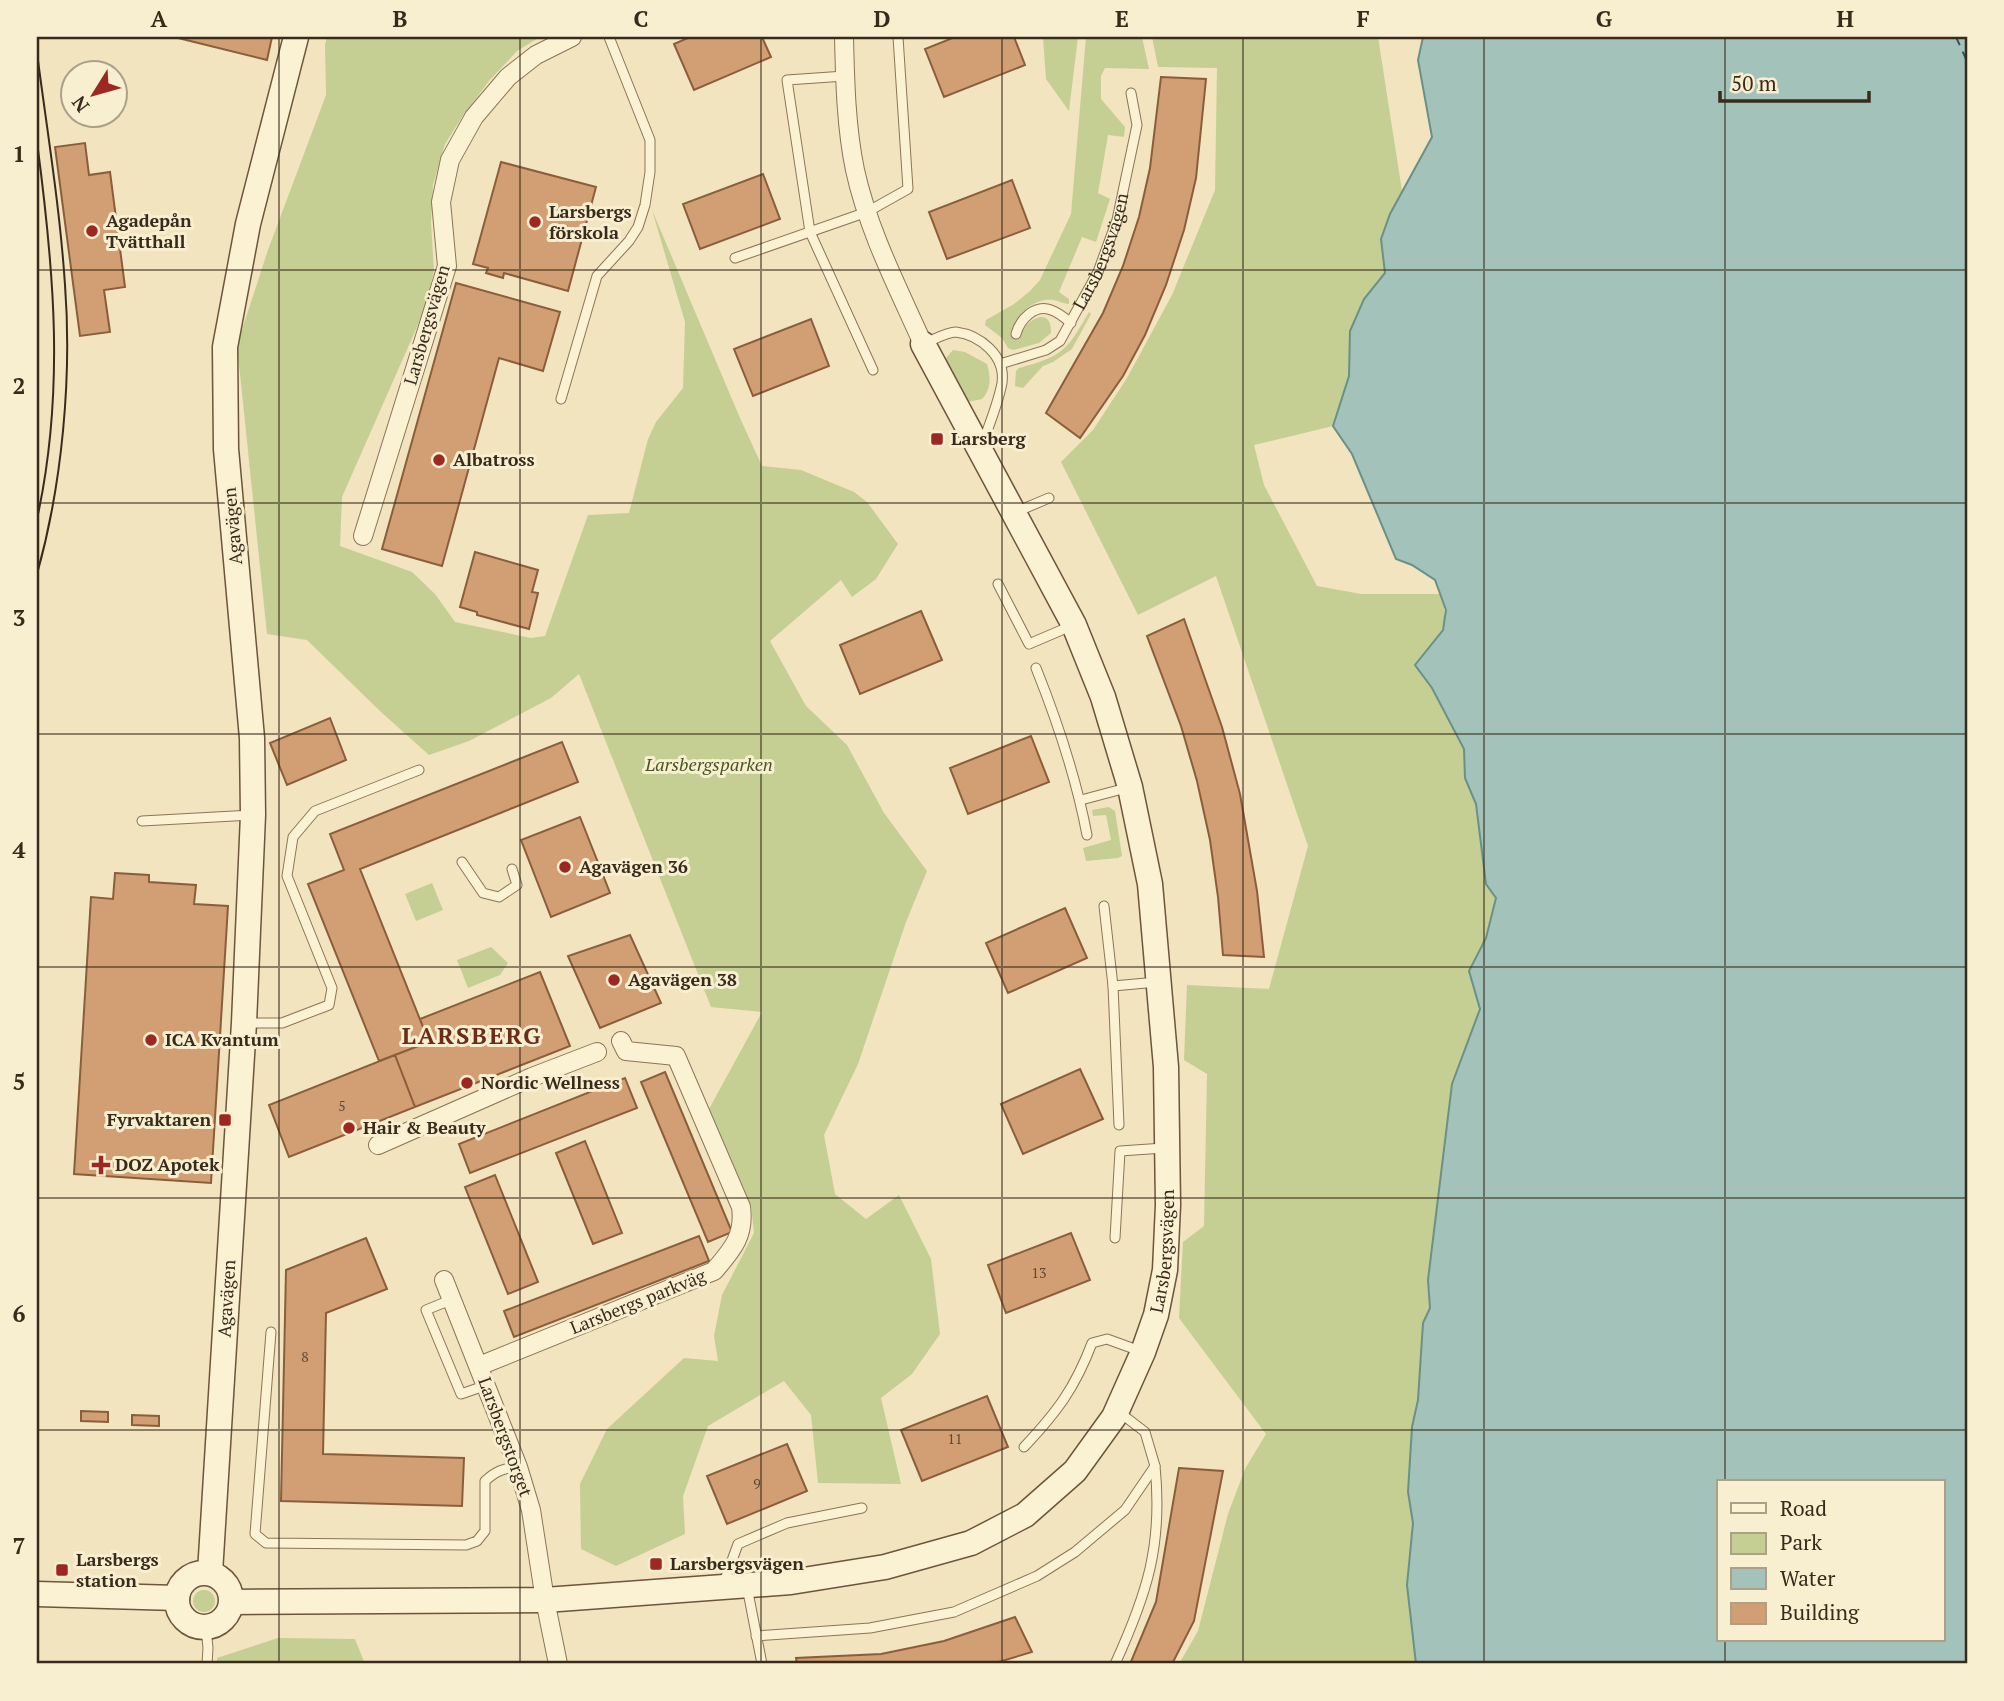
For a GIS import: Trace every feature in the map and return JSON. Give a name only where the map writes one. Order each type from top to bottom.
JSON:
[{"type":"street","name":"Agavägen","points":[[210,1573],[244,1023],[253,815],[252,738],[226,449],[225,347],[248,224],[296,37]]},
{"type":"street","name":"Larsbergsvägen","points":[[363,536],[447,266],[441,202],[450,160],[474,117],[508,77],[536,55],[572,37]]},
{"type":"street","name":"Larsbergsvägen","points":[[232,1602],[545,1600],[791,1582],[885,1567],[971,1544],[1025,1515],[1076,1471],[1094,1449],[1118,1411],[1143,1352],[1156,1315],[1164,1270],[1168,1147],[1166,1067],[1150,884],[1130,787],[1103,697],[1074,625],[923,344],[867,212],[855,169],[845,76],[844,37]]},
{"type":"street","name":"Larsbergs parkväg","points":[[479,1366],[714,1271],[734,1247],[743,1223],[741,1207],[676,1056],[626,1051],[621,1041]]},
{"type":"street","points":[[378,1145],[532,1077],[597,1052]]},
{"type":"street","name":"Larsbergstorget","points":[[444,1280],[519,1467],[531,1510],[558,1664]]},
{"type":"street","points":[[210,1573],[220,1577],[228,1586],[232,1602],[230,1611],[222,1621],[206,1628],[193,1625],[183,1618],[177,1598],[187,1579],[195,1574],[210,1573]]},
{"type":"street","points":[[37,1594],[177,1598]]},
{"type":"lane","points":[[561,399],[597,276],[638,227],[650,172],[650,140],[610,37]]},
{"type":"lane","points":[[735,258],[867,212],[908,189],[898,37]]},
{"type":"lane","points":[[845,76],[787,80],[810,232],[873,370]]},
{"type":"lane","name":"Larsbergsvägen","points":[[1000,364],[1046,350],[1060,341],[1098,272],[1117,220],[1137,125],[1131,93]]},
{"type":"lane","points":[[1016,334],[1026,316],[1038,309],[1052,310],[1071,323]]},
{"type":"lane","points":[[923,344],[954,332],[982,341],[1000,364],[1002,380],[980,451]]},
{"type":"lane","points":[[1014,513],[1049,498]]},
{"type":"lane","points":[[998,584],[1029,644],[1074,625]]},
{"type":"lane","points":[[1036,668],[1057,719],[1081,800],[1087,835]]},
{"type":"lane","points":[[244,1023],[282,1023],[329,1005],[332,988],[287,876],[293,837],[315,811],[419,770]]},
{"type":"lane","points":[[1081,800],[1130,787]]},
{"type":"lane","points":[[142,821],[253,815]]},
{"type":"lane","points":[[462,862],[483,894],[499,897],[517,885],[512,869]]},
{"type":"lane","points":[[1104,906],[1113,986],[1119,1125]]},
{"type":"lane","points":[[1113,986],[1160,982]]},
{"type":"lane","points":[[1115,1238],[1120,1151],[1168,1147]]},
{"type":"lane","points":[[453,1299],[426,1310],[461,1394],[487,1385]]},
{"type":"lane","points":[[271,1332],[255,1534],[266,1543],[466,1545],[477,1541],[485,1531],[485,1481],[494,1472],[519,1467]]},
{"type":"lane","points":[[1024,1447],[1061,1405],[1079,1376],[1092,1343],[1107,1339],[1143,1352]]},
{"type":"lane","points":[[1115,1664],[1138,1614],[1152,1569],[1158,1502],[1155,1466],[1145,1432],[1118,1411]]},
{"type":"lane","points":[[756,1636],[870,1628],[954,1612],[966,1607],[1037,1576],[1075,1552],[1125,1510],[1155,1466]]},
{"type":"lane","points":[[722,1587],[738,1544],[787,1523],[862,1508]]},
{"type":"lane","points":[[747,1585],[762,1664]]},
{"type":"lane","points":[[206,1628],[206,1664]]},
{"type":"green space","name":"Larsbergsparken","points":[[327,37],[540,37],[517,51],[489,81],[445,144],[433,185],[431,222],[434,271],[424,311],[342,497],[340,546],[412,572],[435,594],[455,622],[531,638],[545,636],[588,515],[629,513],[648,439],[656,422],[683,388],[685,322],[652,210],[762,466],[801,470],[854,492],[867,502],[898,544],[876,579],[852,597],[841,580],[770,641],[806,706],[847,745],[884,813],[927,871],[906,922],[858,1064],[824,1135],[835,1194],[866,1219],[899,1195],[931,1259],[940,1334],[912,1374],[881,1398],[901,1484],[818,1483],[811,1415],[784,1381],[708,1426],[683,1496],[685,1534],[616,1566],[581,1549],[580,1484],[607,1429],[684,1358],[718,1361],[714,1336],[722,1295],[754,1233],[751,1205],[709,1109],[762,1012],[711,1007],[579,674],[551,698],[469,741],[429,755],[307,640],[267,634],[237,345],[268,250],[326,95]]},
{"type":"green space","points":[[1043,37],[1078,37],[1069,111],[1046,79]]},
{"type":"green space","points":[[1086,37],[1142,37],[1149,69],[1105,68],[1101,76],[1101,99],[1125,127],[1124,137],[1108,135],[1098,193],[1110,199],[1096,242],[1082,237],[1059,292],[1069,299],[1069,304],[1053,300],[1039,301],[1027,308],[1017,319],[1012,332],[1021,333],[1034,319],[1044,317],[1048,320],[1051,333],[1039,343],[1013,350],[985,325],[986,320],[1014,304],[1040,280],[1071,214]]},
{"type":"green space","points":[[1152,37],[1378,37],[1402,191],[1381,239],[1385,273],[1364,299],[1350,331],[1349,376],[1333,426],[1254,445],[1264,485],[1317,586],[1361,594],[1440,594],[1444,606],[1444,625],[1436,640],[1415,665],[1432,688],[1464,749],[1465,777],[1476,804],[1486,884],[1496,898],[1486,938],[1469,971],[1480,1008],[1452,1085],[1428,1280],[1430,1308],[1423,1323],[1418,1400],[1412,1427],[1408,1492],[1413,1523],[1407,1585],[1416,1664],[1179,1664],[1198,1631],[1228,1514],[1245,1469],[1266,1434],[1179,1318],[1183,1242],[1204,1226],[1207,1074],[1184,1060],[1187,985],[1269,989],[1308,846],[1216,576],[1138,615],[1061,462],[1093,430],[1127,378],[1172,295],[1215,190],[1217,68],[1158,67]]},
{"type":"green space","points":[[1089,312],[1091,314],[1072,349],[1043,366],[1023,388],[1015,386],[1016,371],[1019,368],[1046,360],[1063,350]]},
{"type":"green space","points":[[953,350],[965,352],[987,364],[989,383],[982,399],[968,402],[964,398],[945,359]]},
{"type":"green space","points":[[1109,807],[1115,811],[1122,856],[1086,861],[1083,848],[1111,840],[1106,815],[1093,816],[1092,810]]},
{"type":"green space","points":[[432,883],[443,910],[416,921],[405,894]]},
{"type":"green space","points":[[491,947],[508,963],[500,975],[468,988],[457,960]]},
{"type":"green space","points":[[200,1590],[208,1590],[215,1597],[215,1605],[208,1612],[200,1612],[193,1605],[193,1597]]},
{"type":"green space","points":[[278,1638],[355,1639],[365,1664],[217,1664],[217,1658]]},
{"type":"water","points":[[1423,37],[1967,37],[1967,1664],[1416,1664],[1407,1585],[1413,1523],[1408,1492],[1412,1427],[1418,1400],[1423,1323],[1430,1308],[1428,1280],[1452,1084],[1480,1009],[1469,971],[1486,938],[1496,898],[1486,884],[1476,804],[1465,778],[1464,749],[1432,688],[1415,665],[1443,630],[1446,610],[1435,580],[1412,565],[1396,559],[1352,454],[1333,426],[1349,376],[1350,331],[1364,299],[1385,273],[1381,239],[1390,214],[1432,137],[1418,60]]},
{"type":"building","points":[[174,37],[272,37],[267,60]]},
{"type":"building","points":[[690,37],[762,37],[771,57],[694,90],[674,44]]},
{"type":"building","points":[[955,37],[1014,37],[1025,65],[944,97],[925,49]]},
{"type":"building","points":[[1161,77],[1206,79],[1196,178],[1184,230],[1166,285],[1145,335],[1123,376],[1080,438],[1046,413],[1103,313],[1123,266],[1139,217],[1150,168]]},
{"type":"building","name":"Agadepån Tvätthall","points":[[85,143],[89,175],[110,172],[125,287],[104,290],[110,332],[80,336],[55,147]]},
{"type":"building","name":"Larsbergs förskola","points":[[501,162],[596,187],[568,291],[504,273],[503,278],[486,273],[488,268],[473,264]]},
{"type":"building","points":[[763,174],[780,219],[700,249],[683,204]]},
{"type":"building","points":[[1012,180],[1030,228],[947,259],[929,212]]},
{"type":"building","name":"Albatross","points":[[456,283],[560,312],[543,371],[499,358],[442,566],[382,549]]},
{"type":"building","points":[[811,319],[829,366],[753,396],[734,349]]},
{"type":"building","points":[[475,552],[538,570],[532,592],[538,593],[529,629],[477,615],[477,612],[460,607]]},
{"type":"building","points":[[921,611],[942,660],[860,694],[840,645]]},
{"type":"building","points":[[1184,619],[1222,727],[1240,794],[1257,891],[1264,957],[1223,955],[1210,840],[1197,781],[1181,726],[1147,636]]},
{"type":"building","points":[[330,718],[346,760],[287,785],[270,743]]},
{"type":"building","points":[[1031,736],[1049,782],[968,814],[950,768]]},
{"type":"building","points":[[562,742],[578,782],[360,869],[429,1042],[379,1061],[308,884],[344,870],[330,834]]},
{"type":"building","name":"Agavägen 36","points":[[580,817],[610,893],[551,917],[521,840]]},
{"type":"building","name":"ICA Kvantum","points":[[115,873],[149,875],[149,882],[196,885],[194,904],[228,906],[211,1183],[74,1174],[91,897],[113,899]]},
{"type":"building","points":[[1065,908],[1087,958],[1008,993],[986,943]]},
{"type":"building","name":"Agavägen 38","points":[[630,935],[661,1003],[600,1028],[568,956]]},
{"type":"building","points":[[540,972],[570,1046],[415,1107],[395,1055],[429,1042],[420,1019]]},
{"type":"building","points":[[395,1055],[415,1107],[289,1157],[269,1105]]},
{"type":"building","points":[[1080,1069],[1103,1119],[1023,1154],[1001,1104]]},
{"type":"building","points":[[665,1072],[732,1232],[708,1242],[641,1082]]},
{"type":"building","points":[[625,1078],[637,1108],[470,1173],[459,1144]]},
{"type":"building","points":[[585,1141],[622,1233],[593,1244],[556,1153]]},
{"type":"building","points":[[495,1175],[538,1282],[508,1294],[465,1187]]},
{"type":"building","points":[[1071,1233],[1090,1280],[1006,1313],[988,1265]]},
{"type":"building","points":[[699,1236],[709,1261],[514,1337],[504,1311]]},
{"type":"building","points":[[366,1238],[387,1289],[326,1313],[323,1454],[464,1458],[462,1506],[281,1501],[286,1270]]},
{"type":"building","points":[[987,1396],[1008,1447],[922,1481],[901,1430]]},
{"type":"building","points":[[81,1411],[108,1412],[108,1422],[81,1421]]},
{"type":"building","points":[[132,1415],[159,1416],[159,1426],[132,1425]]},
{"type":"building","points":[[787,1444],[807,1491],[727,1524],[707,1476]]},
{"type":"building","points":[[1179,1468],[1223,1471],[1194,1621],[1172,1664],[1130,1664],[1156,1602]]},
{"type":"building","points":[[1015,1617],[1032,1652],[992,1664],[797,1664],[796,1658],[881,1654],[944,1641]]},
{"type":"ferry route","points":[[1956,37],[1967,61]]},
{"type":"tram line","points":[[37,53],[60,227],[67,320],[66,394],[59,468],[37,574]]},
{"type":"tram line","points":[[37,142],[48,237],[54,331],[51,425],[37,519]]},
{"type":"place","name":"Larsbergs förskola","points":[[535,222]]},
{"type":"place","name":"Agadepån Tvätthall","points":[[92,231]]},
{"type":"place","name":"Larsberg","points":[[937,439]]},
{"type":"place","name":"Albatross","points":[[439,460]]},
{"type":"place","name":"Agavägen 36","points":[[565,867]]},
{"type":"place","name":"Agavägen 38","points":[[614,980]]},
{"type":"place","name":"ICA Kvantum","points":[[151,1040]]},
{"type":"place","name":"Nordic Wellness","points":[[467,1083]]},
{"type":"place","name":"Fyrvaktaren","points":[[225,1120]]},
{"type":"place","name":"Hair & Beauty","points":[[349,1128]]},
{"type":"place","name":"DOZ Apotek","points":[[101,1165]]},
{"type":"place","name":"Larsbergsvägen","points":[[656,1564]]},
{"type":"place","name":"Larsbergs station","points":[[62,1570]]},
{"type":"district","name":"LARSBERG","points":[[472,1036]]}]
